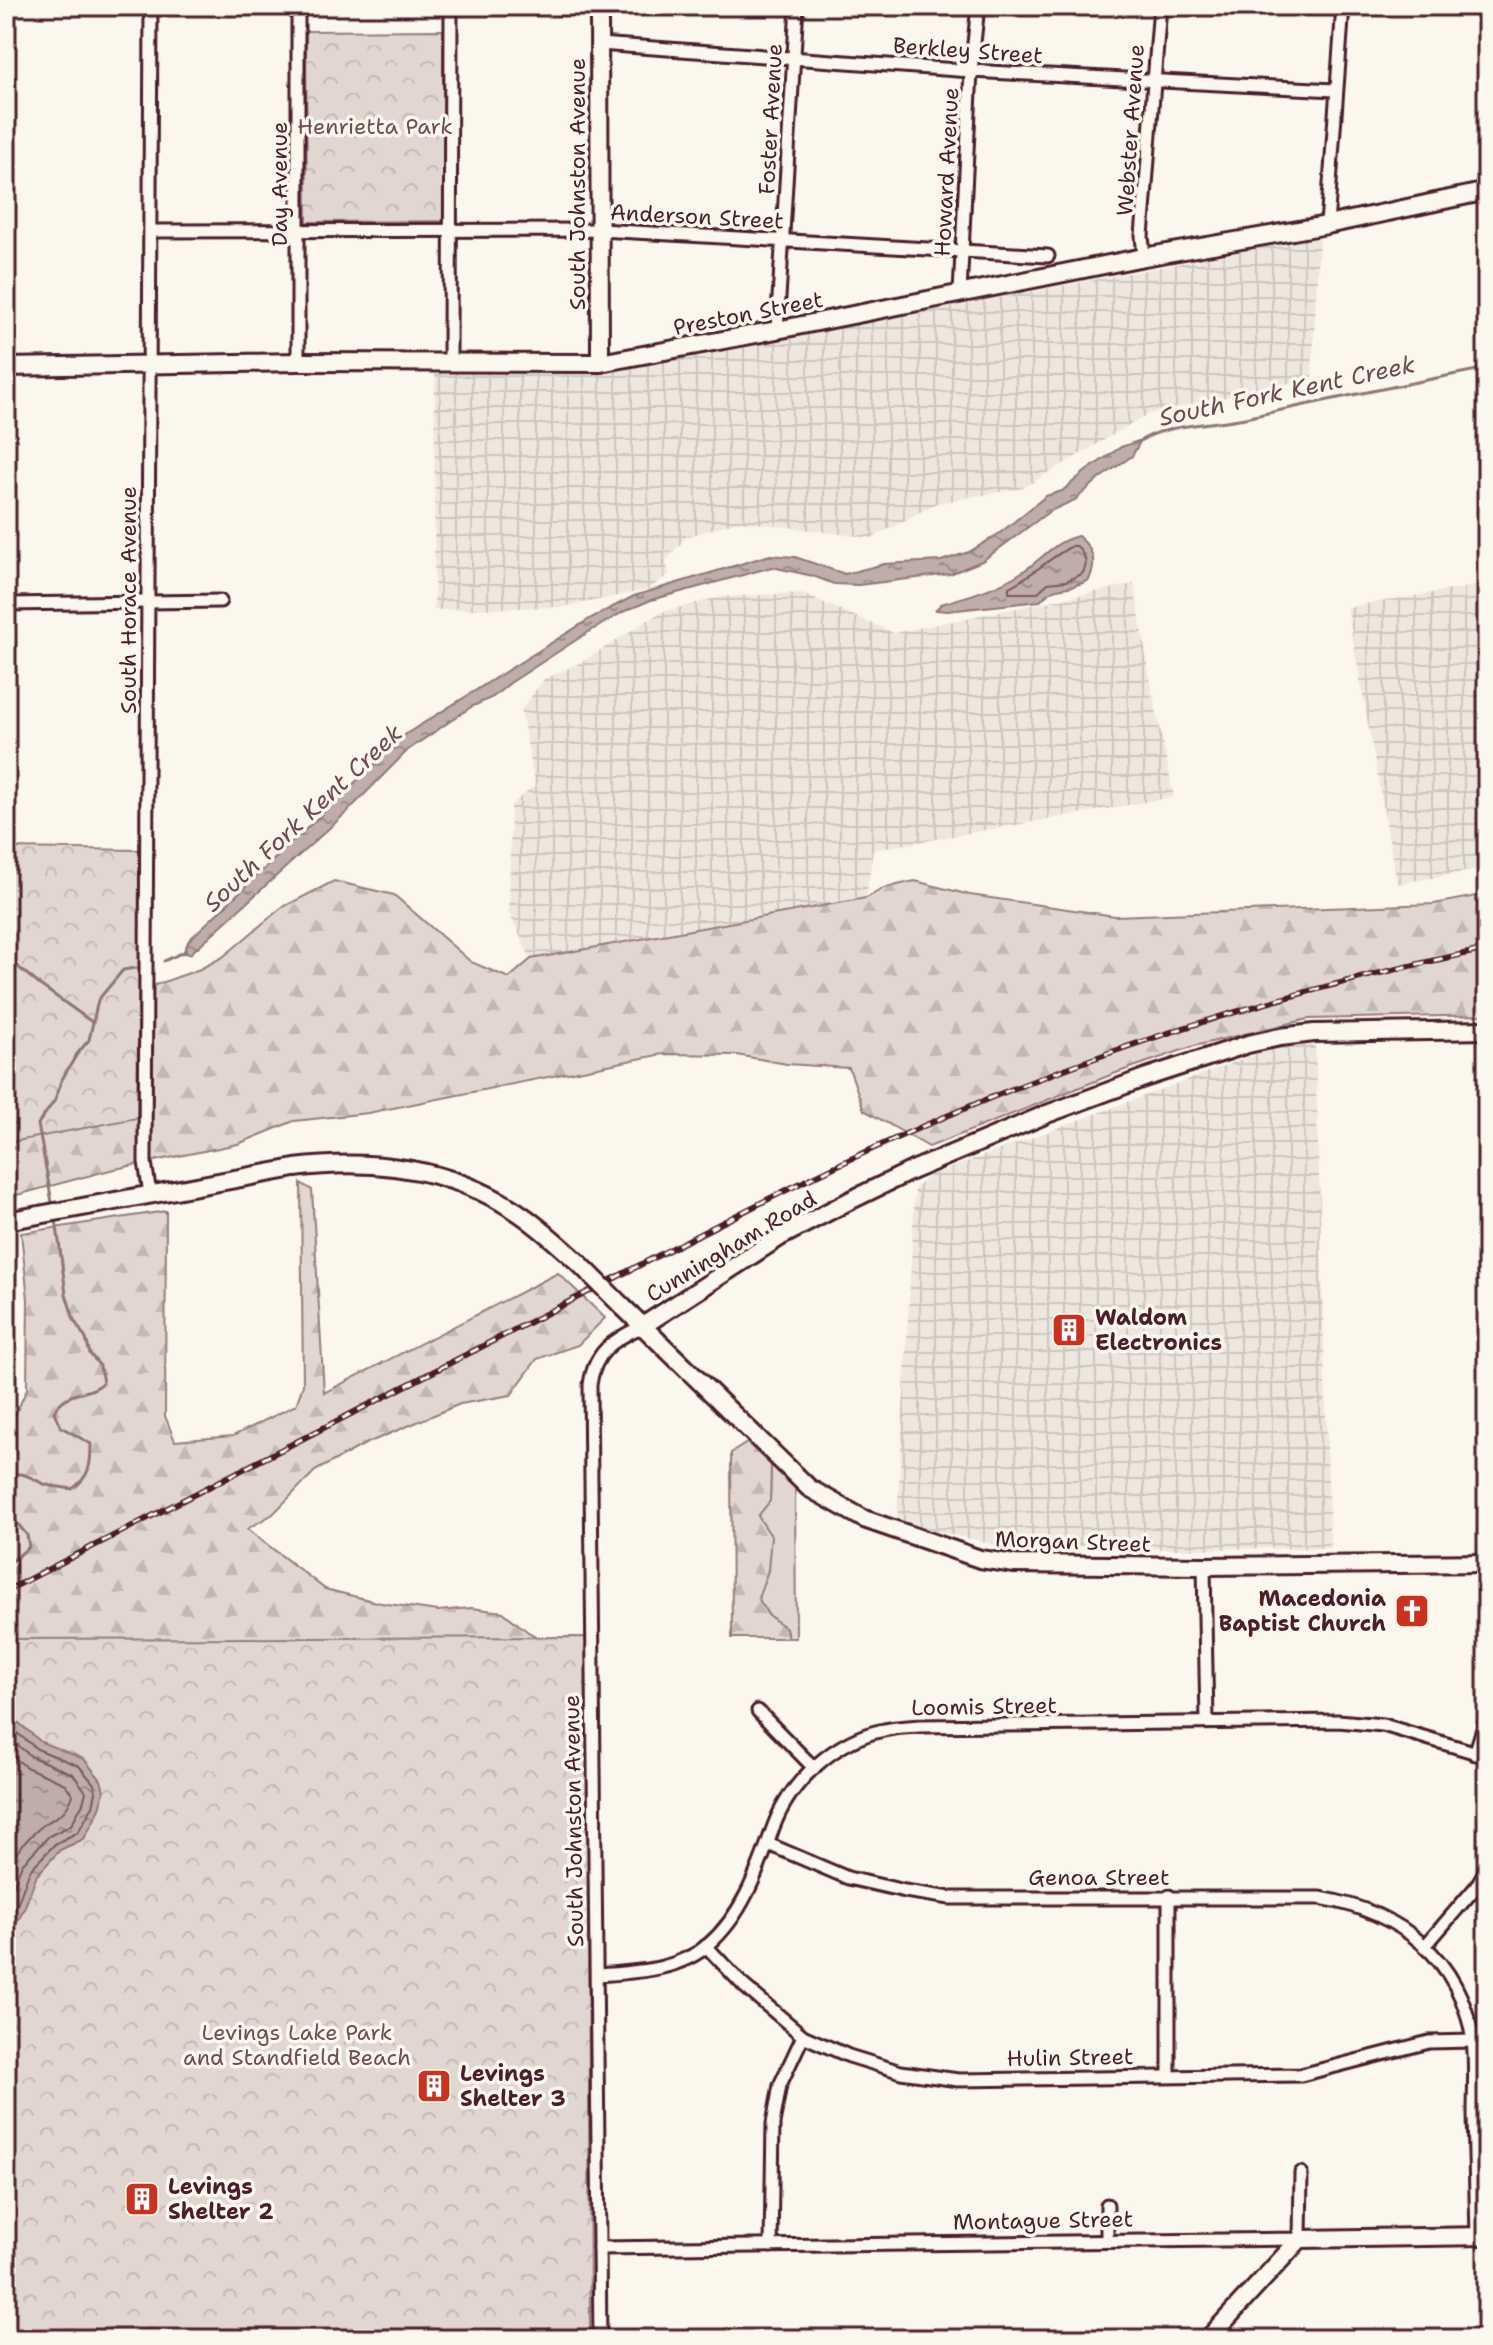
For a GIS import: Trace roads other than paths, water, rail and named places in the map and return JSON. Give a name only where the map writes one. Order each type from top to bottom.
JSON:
[{"type":"street","name":"South Horace Avenue","points":[[150,1194],[145,1162],[151,6]]},
{"type":"street","name":"Day Avenue","points":[[298,6],[298,362]]},
{"type":"street","points":[[450,361],[451,6]]},
{"type":"street","name":"South Johnston Avenue","points":[[599,6],[600,363]]},
{"type":"street","name":"Foster Avenue","points":[[777,330],[797,6]]},
{"type":"street","name":"Howard Avenue","points":[[960,293],[971,71],[978,6]]},
{"type":"street","name":"Webster Avenue","points":[[1144,257],[1142,236],[1160,6]]},
{"type":"street","points":[[1327,225],[1343,6]]},
{"type":"street","name":"Berkley Street","points":[[599,44],[971,71],[1335,90]]},
{"type":"street","name":"Preston Street","points":[[6,367],[298,362],[600,363],[1144,257],[1327,225],[1487,191]]},
{"type":"street","name":"Anderson Street","points":[[151,231],[600,230],[1048,256]]},
{"type":"street","points":[[6,604],[220,601]]},
{"type":"street","name":"Cunningham Road","points":[[6,1221],[315,1165],[355,1163],[399,1167],[444,1177],[502,1203],[534,1224],[579,1263],[641,1327],[780,1237],[913,1170],[1047,1114],[1147,1077],[1248,1044],[1314,1033],[1487,1030]]},
{"type":"street","name":"South Johnston Avenue","points":[[600,2339],[590,1385],[593,1367],[608,1346],[641,1327]]},
{"type":"street","name":"Morgan Street","points":[[641,1327],[797,1479],[864,1519],[980,1559],[1204,1566],[1487,1563]]},
{"type":"street","points":[[1204,1566],[1207,1722]]},
{"type":"street","points":[[758,1711],[814,1768]]},
{"type":"street","points":[[1481,1755],[1487,1716]]},
{"type":"street","name":"Loomis Street","points":[[597,1975],[647,1971],[674,1963],[706,1946],[736,1914],[790,1796],[814,1768],[843,1745],[882,1730],[920,1726],[1338,1721],[1383,1725],[1481,1755]]},
{"type":"street","name":"Genoa Street","points":[[768,1844],[848,1878],[950,1898],[1320,1898],[1350,1903],[1382,1915],[1426,1945],[1458,1989],[1473,2041],[1482,2236]]},
{"type":"street","points":[[1426,1945],[1476,1887],[1487,1868]]},
{"type":"street","points":[[1169,1896],[1169,2075]]},
{"type":"street","name":"Hulin Street","points":[[706,1946],[744,1986],[803,2036],[849,2056],[901,2072],[958,2080],[1301,2075],[1429,2042],[1473,2041]]},
{"type":"street","points":[[771,2246],[773,2124],[780,2085],[803,2036]]},
{"type":"street","points":[[1208,2339],[1300,2239],[1301,2173]]},
{"type":"street","points":[[1107,2205],[1107,2241]]},
{"type":"street","name":"Montague Street","points":[[599,2248],[1482,2236]]},
{"type":"water","points":[[1141,440],[1132,456],[1075,500],[1050,511],[982,561],[950,574],[858,585],[834,584],[772,567],[651,600],[625,611],[408,750],[347,812],[190,954],[183,953],[189,940],[406,734],[591,618],[634,596],[770,555],[795,557],[845,574],[884,564],[941,561],[969,552],[1000,533],[1046,496],[1062,491],[1121,447]]},
{"type":"water","points":[[1078,536],[1088,546],[1092,556],[1089,580],[1054,590],[1040,601],[936,610],[941,604],[1006,581],[1056,546]]},
{"type":"water","points":[[6,1716],[12,1717],[41,1742],[84,1759],[101,1780],[104,1791],[100,1809],[84,1839],[60,1850],[37,1875],[6,1944]]},
{"type":"waterway","name":"South Fork Kent Creek","points":[[1138,442],[1176,428],[1245,418],[1487,368]]},
{"type":"waterway","name":"South Fork Kent Creek","points":[[164,961],[186,951]]},
{"type":"waterway","points":[[6,957],[92,1022]]},
{"type":"waterway","name":"South Fork Kent Creek","points":[[53,1208],[38,1124],[55,1100],[61,1081],[77,1054],[89,1040],[98,1000],[123,970],[136,968]]},
{"type":"waterway","name":"South Fork Kent Creek","points":[[6,1479],[21,1474],[47,1485],[72,1489],[83,1480],[90,1464],[91,1444],[61,1427],[54,1412],[65,1399],[103,1383],[100,1366],[90,1354],[66,1294],[56,1219]]},
{"type":"waterway","name":"South Fork Kent Creek","points":[[6,1510],[27,1535],[29,1547],[6,1566]]},
{"type":"railway","points":[[6,1591],[741,1213],[909,1132],[1030,1082],[1158,1036],[1354,979],[1487,949]]},
{"type":"place","name":"Waldom Electronics","points":[[1069,1330]]},
{"type":"place","name":"Macedonia Baptist Church","points":[[1412,1611]]},
{"type":"place","name":"Levings Shelter 3","points":[[434,2086]]},
{"type":"place","name":"Levings Shelter 2","points":[[142,2199]]},
{"type":"park label","name":"Henrietta Park","points":[[375,126]]},
{"type":"park label","name":"Levings Lake Park and Standfield Beach","points":[[297,2044]]}]
